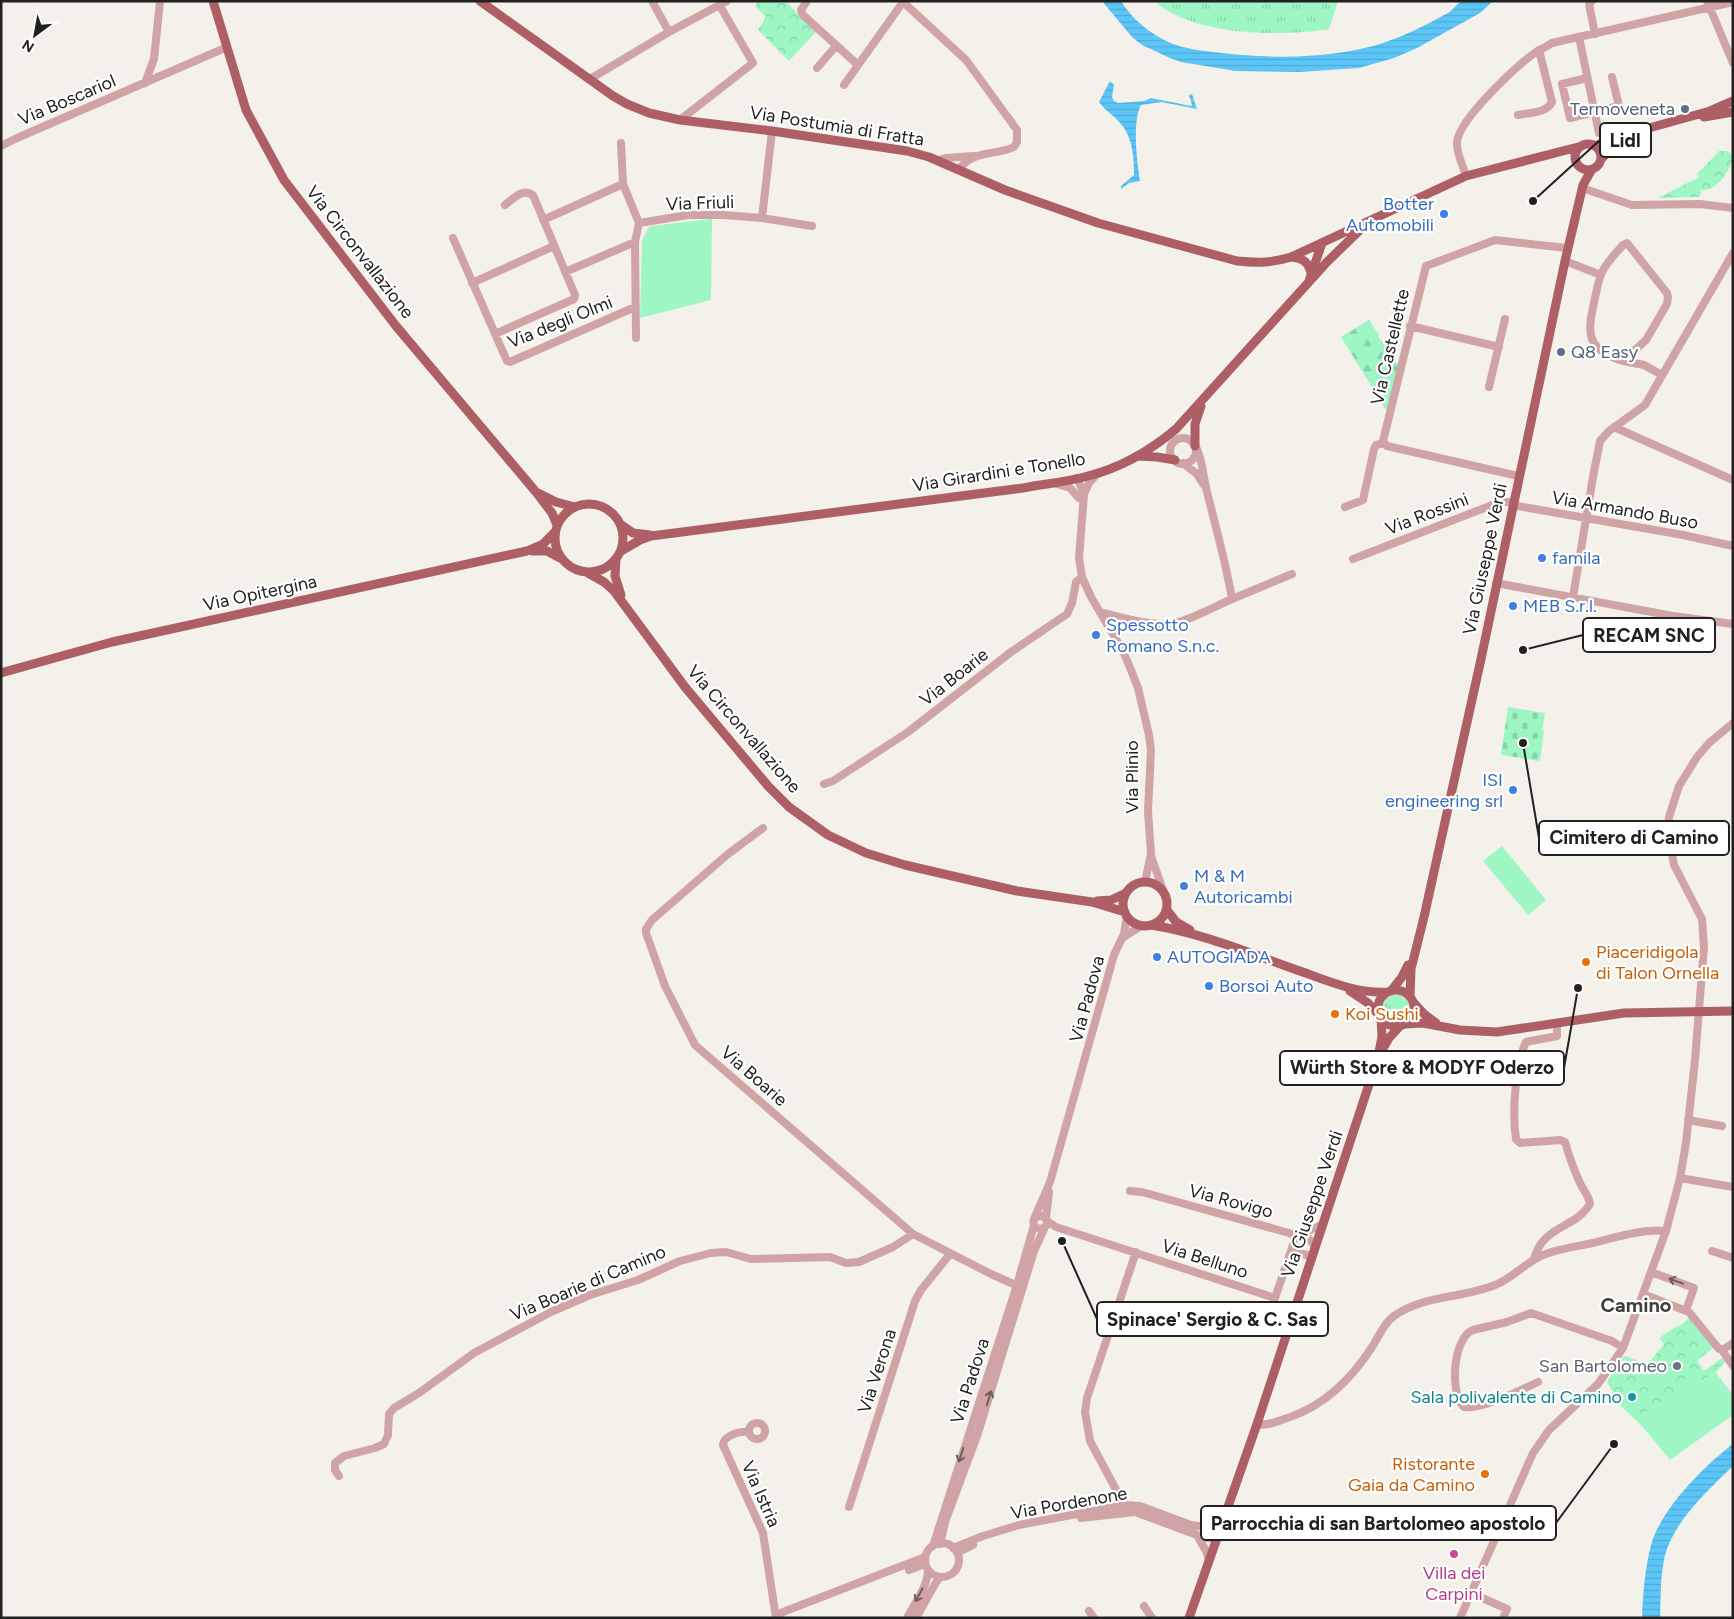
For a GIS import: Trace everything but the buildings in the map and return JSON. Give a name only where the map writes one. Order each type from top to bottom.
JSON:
[{"type":"main road","name":"Via Circonvallazione","points":[[212,1],[246,110],[284,180],[396,326],[536,492],[552,513],[556,529]]},
{"type":"main road","name":"Via Postumia di Fratta","points":[[480,1],[627,104],[648,113],[680,120],[772,131],[907,151],[939,160],[1005,190],[1098,223],[1228,258],[1259,263],[1275,262],[1291,257],[1372,220]]},
{"type":"main road","points":[[1372,220],[1466,176],[1586,145],[1595,146],[1632,132],[1710,110],[1733,101]]},
{"type":"main road","points":[[1549,154],[1567,157],[1578,164],[1592,169],[1598,165],[1608,152],[1634,138],[1676,124],[1733,112]]},
{"type":"main road","points":[[1578,164],[1576,152],[1582,146]]},
{"type":"main road","points":[[1595,146],[1600,152],[1601,159]]},
{"type":"main road","name":"Via Giuseppe Verdi","points":[[1578,164],[1582,187]]},
{"type":"main road","name":"Via Giuseppe Verdi","points":[[1411,1000],[1410,974],[1430,893],[1564,261],[1582,187],[1592,169]]},
{"type":"main road","name":"Via Girardini e Tonello","points":[[619,555],[640,540],[651,536],[1052,482],[1098,473],[1136,456],[1176,429],[1327,262],[1353,235],[1372,220]]},
{"type":"main road","points":[[1322,243],[1327,245],[1331,253],[1327,262]]},
{"type":"main road","name":"Via Girardini e Tonello","points":[[1308,284],[1322,243]]},
{"type":"main road","points":[[1291,257],[1301,258],[1306,262],[1311,273]]},
{"type":"main road","points":[[1196,447],[1196,419],[1203,401]]},
{"type":"main road","points":[[1136,456],[1157,457],[1179,462]]},
{"type":"main road","name":"Via Circonvallazione","points":[[536,492],[556,502],[575,506]]},
{"type":"main road","points":[[591,504],[606,508],[620,524],[623,542],[619,555],[604,569],[588,573],[573,568],[560,558],[554,541],[556,529],[567,511],[575,506],[591,504]]},
{"type":"main road","name":"Via Girardini e Tonello","points":[[620,524],[633,533],[651,536]]},
{"type":"main road","name":"Via Opitergina","points":[[1,673],[121,640],[527,551],[543,544],[556,529]]},
{"type":"main road","name":"Via Opitergina","points":[[527,551],[547,551],[560,558]]},
{"type":"main road","name":"Via Circonvallazione","points":[[619,555],[616,582],[627,606]]},
{"type":"main road","name":"Via Circonvallazione","points":[[588,573],[609,585],[627,606],[681,682],[757,773],[789,807],[814,826],[848,845],[888,860],[1017,891],[1092,902],[1126,914]]},
{"type":"main road","points":[[1151,925],[1158,922],[1167,910],[1167,903],[1164,893],[1155,885],[1144,882],[1137,884],[1126,893],[1124,905],[1126,914],[1140,926],[1151,925],[1197,934],[1339,985],[1366,992],[1401,991],[1425,1015],[1439,1025]]},
{"type":"main road","name":"Via Circonvallazione","points":[[1092,902],[1111,900],[1126,893]]},
{"type":"main road","points":[[1167,910],[1176,922],[1197,934]]},
{"type":"main road","name":"Via Giuseppe Verdi","points":[[1389,992],[1402,977],[1418,939]]},
{"type":"main road","points":[[1339,985],[1363,998],[1390,1024],[1424,1023],[1480,1032],[1497,1032],[1624,1013],[1733,1011]]},
{"type":"main road","points":[[1381,1016],[1380,1000],[1389,992]]},
{"type":"main road","points":[[1403,1024],[1412,1017],[1414,1007],[1411,1000]]},
{"type":"main road","name":"Via Giuseppe Verdi","points":[[1189,1618],[1257,1424],[1378,1057],[1382,1036],[1381,1016]]},
{"type":"main road","name":"Via Giuseppe Verdi","points":[[1378,1057],[1389,1038],[1403,1024]]},
{"type":"street","points":[[145,83],[154,60],[160,1]]},
{"type":"street","points":[[652,1],[669,32]]},
{"type":"street","points":[[590,79],[669,32],[727,1]]},
{"type":"street","points":[[807,1],[801,10],[803,15],[858,65]]},
{"type":"street","points":[[1592,1],[1589,4],[1595,34]]},
{"type":"street","points":[[844,85],[903,2],[966,60],[1018,130],[1017,142],[1014,147],[976,156],[939,160]]},
{"type":"street","points":[[1466,176],[1457,150],[1457,140],[1460,131],[1502,80],[1539,50],[1552,44],[1708,4],[1733,2]]},
{"type":"street","points":[[1708,4],[1733,63]]},
{"type":"street","points":[[680,120],[753,63],[720,6]]},
{"type":"street","points":[[1579,37],[1600,133]]},
{"type":"street","points":[[817,68],[836,46]]},
{"type":"street","name":"Via Boscariol","points":[[1,146],[226,48]]},
{"type":"street","points":[[1518,115],[1545,109],[1552,102],[1539,50]]},
{"type":"street","points":[[1587,78],[1562,84],[1570,118],[1619,106],[1612,77]]},
{"type":"street","points":[[762,218],[772,131]]},
{"type":"street","points":[[621,142],[623,184],[639,223],[635,242],[636,338]]},
{"type":"street","points":[[959,169],[963,164],[976,156]]},
{"type":"street","points":[[543,220],[623,184]]},
{"type":"street","points":[[1582,187],[1630,204],[1700,204],[1733,208]]},
{"type":"street","points":[[495,334],[574,299],[575,295],[533,195],[524,191],[505,204]]},
{"type":"street","name":"Via Friuli","points":[[639,223],[688,215],[724,215],[762,218],[812,226]]},
{"type":"street","name":"Via degli Olmi","points":[[453,238],[507,361],[510,362],[635,307]]},
{"type":"street","name":"Via Castellette","points":[[1384,443],[1410,326],[1426,266],[1495,240],[1567,248]]},
{"type":"street","points":[[565,272],[635,242]]},
{"type":"street","points":[[1623,361],[1646,340],[1667,304],[1668,298],[1667,293],[1627,243],[1623,245],[1601,275],[1590,323],[1590,336],[1600,351],[1606,356],[1623,361],[1644,365],[1662,375]]},
{"type":"street","points":[[472,283],[554,246]]},
{"type":"street","points":[[1573,597],[1598,446],[1603,437],[1614,427],[1644,405],[1733,253]]},
{"type":"street","points":[[1564,261],[1601,275]]},
{"type":"street","points":[[1489,387],[1505,319]]},
{"type":"street","points":[[1410,326],[1498,347]]},
{"type":"street","points":[[1614,427],[1733,480]]},
{"type":"street","points":[[1206,489],[1197,474],[1179,462],[1171,450],[1176,440],[1187,438],[1199,453],[1232,599]]},
{"type":"street","points":[[1345,507],[1363,500],[1374,449],[1376,445],[1384,443],[1386,446],[1518,476]]},
{"type":"street","points":[[1179,462],[1192,460],[1196,454],[1196,447]]},
{"type":"street","points":[[1052,482],[1070,488],[1082,499],[1088,483],[1098,473]]},
{"type":"street","name":"Via Plinio","points":[[1077,478],[1076,487],[1082,499],[1079,558],[1082,577],[1123,651],[1138,688],[1146,719],[1151,750],[1148,811],[1151,854],[1164,893]]},
{"type":"street","name":"Via Rossini","points":[[1353,559],[1500,502],[1513,504]]},
{"type":"street","name":"Via Armando Buso","points":[[1513,504],[1733,546]]},
{"type":"street","points":[[1100,612],[1165,624],[1181,620],[1292,574]]},
{"type":"street","name":"Via Boarie","points":[[824,784],[833,781],[908,732],[1011,652],[1067,614],[1072,603],[1076,582],[1082,577]]},
{"type":"street","points":[[1496,583],[1673,616],[1733,624]]},
{"type":"street","points":[[1460,1618],[1528,1464],[1541,1440],[1549,1430],[1598,1384],[1623,1348],[1666,1231],[1680,1178],[1688,1120],[1704,932],[1698,909],[1674,865],[1668,831],[1669,817],[1679,786],[1697,757],[1709,742],[1733,723]]},
{"type":"street","name":"Via Boarie","points":[[763,828],[712,868],[652,920],[648,926],[646,933],[662,977],[695,1045],[913,1234],[950,1254],[1020,1286]]},
{"type":"street","name":"Via Plinio","points":[[1144,882],[1151,854]]},
{"type":"street","name":"Via Padova","points":[[936,1545],[978,1433],[1020,1286],[1034,1222],[1050,1182],[1114,955],[1126,928],[1126,914]]},
{"type":"street","name":"Via Padova","points":[[1120,940],[1140,926]]},
{"type":"street","points":[[1534,1259],[1537,1248],[1548,1235],[1579,1215],[1590,1204],[1580,1185],[1565,1142],[1560,1140],[1520,1142],[1516,1139],[1514,1105],[1521,1053],[1526,1042],[1557,1036],[1557,1024]]},
{"type":"street","points":[[1688,1120],[1722,1126]]},
{"type":"street","points":[[1680,1178],[1733,1187]]},
{"type":"street","name":"Via Padova","points":[[1020,1286],[1046,1224],[1050,1182]]},
{"type":"street","name":"Via Rovigo","points":[[1130,1191],[1151,1194],[1298,1235]]},
{"type":"street","points":[[1040,1215],[1046,1224],[1038,1229],[1034,1222],[1040,1215]]},
{"type":"street","name":"Via Belluno","points":[[1046,1224],[1275,1298],[1291,1251]]},
{"type":"street","points":[[1311,1256],[1291,1251],[1298,1235],[1322,1225]]},
{"type":"street","points":[[1257,1424],[1269,1424],[1300,1414],[1319,1403],[1347,1379],[1389,1320],[1398,1313],[1420,1304],[1495,1285],[1515,1274],[1534,1259],[1549,1253],[1628,1235],[1659,1230],[1666,1231]]},
{"type":"street","name":"Via Boarie di Camino","points":[[339,1476],[335,1470],[335,1463],[344,1456],[384,1444],[388,1436],[389,1414],[394,1408],[480,1349],[551,1312],[590,1295],[638,1280],[680,1261],[711,1253],[726,1252],[750,1259],[830,1257],[846,1263],[859,1262],[893,1248],[913,1234]]},
{"type":"street","points":[[1298,1235],[1308,1238],[1315,1246]]},
{"type":"street","points":[[1712,1251],[1733,1258]]},
{"type":"street","points":[[1126,1508],[1090,1441],[1084,1412],[1136,1252]]},
{"type":"street","name":"Via Verona","points":[[849,1507],[915,1301],[921,1290],[950,1254]]},
{"type":"street","points":[[1651,1272],[1694,1288],[1686,1310]]},
{"type":"street","points":[[1643,1294],[1692,1314],[1733,1366]]},
{"type":"street","points":[[1538,1382],[1499,1400],[1474,1407],[1464,1407],[1460,1404],[1454,1384],[1463,1340],[1468,1332],[1507,1322],[1531,1312],[1612,1342],[1623,1348]]},
{"type":"street","points":[[1722,1350],[1733,1343]]},
{"type":"street","name":"Via Istria","points":[[749,1432],[740,1432],[726,1438],[723,1445],[763,1533],[776,1618]]},
{"type":"street","name":"Via Pordenone","points":[[955,1550],[982,1536],[1019,1525],[1140,1506],[1191,1525],[1200,1526],[1217,1538]]},
{"type":"street","name":"Via Pordenone","points":[[1126,1508],[1197,1535],[1217,1538]]},
{"type":"street","points":[[1200,1526],[1213,1523],[1224,1517]]},
{"type":"street","points":[[1197,1535],[1209,1560]]},
{"type":"street","points":[[906,1618],[927,1579],[926,1564],[930,1549],[936,1545],[955,1550],[958,1558],[957,1568],[950,1575],[940,1577],[932,1574],[926,1564]]},
{"type":"street","points":[[776,1618],[783,1612],[926,1564]]},
{"type":"street","points":[[916,1618],[940,1577]]},
{"type":"street","points":[[1471,1593],[1507,1609],[1503,1618]]},
{"type":"street","points":[[1144,1606],[1152,1618]]},
{"type":"green space","points":[[758,1],[785,1],[816,32],[789,61],[758,30],[766,17],[755,6]]},
{"type":"green space","points":[[1154,1],[1338,1],[1329,29],[1309,32],[1262,33],[1214,27],[1191,21],[1171,13]]},
{"type":"green space","points":[[1719,151],[1728,151],[1733,154],[1732,160],[1723,178],[1713,187],[1701,190],[1700,197],[1658,198],[1699,177],[1697,174]]},
{"type":"green space","points":[[712,219],[711,300],[640,318],[642,241],[647,230],[651,226]]},
{"type":"green space","points":[[1369,320],[1379,335],[1378,337],[1383,341],[1398,365],[1388,413],[1341,337]]},
{"type":"green space","points":[[1508,707],[1545,713],[1540,761],[1501,755]]},
{"type":"green space","points":[[1502,846],[1546,900],[1528,915],[1483,861]]},
{"type":"green space","points":[[1396,995],[1405,999],[1409,1008],[1405,1017],[1396,1021],[1387,1017],[1383,1008],[1387,999]]},
{"type":"green space","points":[[1690,1315],[1714,1347],[1697,1361],[1704,1371],[1722,1358],[1726,1361],[1715,1373],[1698,1384],[1694,1381],[1646,1413],[1642,1426],[1621,1406],[1611,1393],[1613,1392],[1607,1382],[1624,1356],[1648,1364],[1664,1344],[1660,1339],[1663,1335],[1684,1323]]},
{"type":"green space","points":[[1650,1367],[1668,1383],[1660,1393],[1641,1376]]},
{"type":"green space","points":[[1716,1373],[1733,1395],[1733,1415],[1670,1460],[1642,1426],[1646,1413],[1695,1380],[1698,1384]]},
{"type":"water","points":[[1102,1],[1121,1],[1145,28],[1160,38],[1176,45],[1221,53],[1283,57],[1326,55],[1366,48],[1418,29],[1448,13],[1463,1],[1493,1],[1480,13],[1417,48],[1394,58],[1359,68],[1299,72],[1236,71],[1181,62],[1142,45],[1132,37]]},
{"type":"water","points":[[1110,81],[1114,85],[1112,97],[1118,103],[1144,101],[1151,98],[1191,106],[1189,95],[1192,94],[1197,109],[1162,102],[1141,105],[1138,112],[1136,131],[1140,181],[1129,183],[1121,189],[1121,186],[1134,175],[1133,157],[1131,145],[1124,128],[1099,102]]},
{"type":"water","points":[[1733,1444],[1733,1466],[1691,1509],[1674,1534],[1668,1547],[1662,1574],[1660,1618],[1642,1618],[1647,1563],[1656,1531],[1685,1489],[1709,1464]]},
{"type":"place","name":"Termoveneta","points":[[1685,109]]},
{"type":"place","name":"Lidl","points":[[1533,201]]},
{"type":"place","name":"Botter Automobili","points":[[1444,214]]},
{"type":"place","name":"Q8 Easy","points":[[1561,352]]},
{"type":"place","name":"famila","points":[[1542,558]]},
{"type":"place","name":"MEB S.r.l.","points":[[1513,606]]},
{"type":"place","name":"Spessotto Romano S.n.c.","points":[[1096,635]]},
{"type":"place","name":"RECAM SNC","points":[[1523,650]]},
{"type":"place","name":"Cimitero di Camino","points":[[1523,743]]},
{"type":"place","name":"ISI engineering srl","points":[[1513,790]]},
{"type":"place","name":"M & M Autoricambi","points":[[1184,886]]},
{"type":"place","name":"AUTOGIADA","points":[[1157,957]]},
{"type":"place","name":"Piaceridigola di Talon Ornella","points":[[1586,962]]},
{"type":"place","name":"Borsoi Auto","points":[[1209,986]]},
{"type":"place","name":"Würth Store & MODYF Oderzo","points":[[1578,988]]},
{"type":"place","name":"Koi Sushi","points":[[1335,1014]]},
{"type":"place","name":"Spinace' Sergio & C. Sas","points":[[1062,1241]]},
{"type":"place","name":"San Bartolomeo","points":[[1677,1366]]},
{"type":"place","name":"Sala polivalente di Camino","points":[[1632,1397]]},
{"type":"place","name":"Parrocchia di san Bartolomeo apostolo","points":[[1614,1444]]},
{"type":"place","name":"Ristorante Gaia da Camino","points":[[1485,1474]]},
{"type":"place","name":"Villa dei Carpini","points":[[1454,1554]]},
{"type":"district","name":"Camino","points":[[1636,1305]]}]
